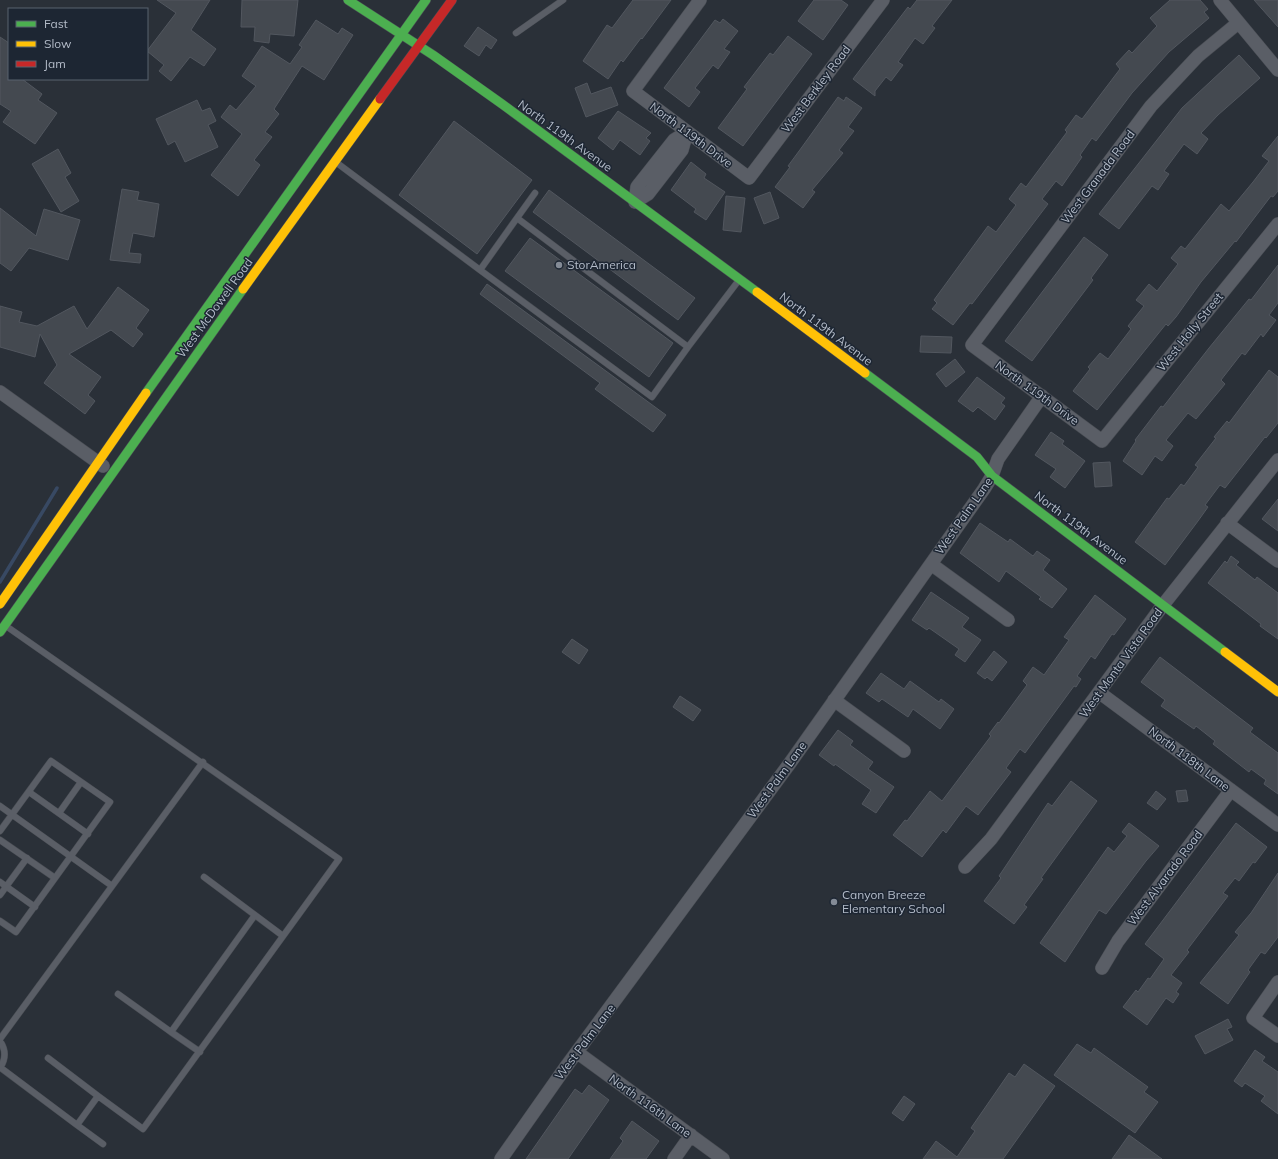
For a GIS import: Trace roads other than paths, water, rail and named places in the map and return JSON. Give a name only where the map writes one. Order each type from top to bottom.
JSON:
[{"type":"main road","name":"North 119th Avenue","points":[[348,0],[400,35],[418,45],[636,202],[977,457],[992,476],[1278,692]]},
{"type":"main road","name":"West McDowell Road","points":[[0,604],[97,461],[426,0]]},
{"type":"main road","name":"West McDowell Road","points":[[3,629],[334,161],[452,0]]},
{"type":"street","name":"North 119th Drive","points":[[700,0],[633,91],[749,178]]},
{"type":"street","name":"West Berkley Road","points":[[749,178],[883,0]]},
{"type":"street","points":[[1220,0],[1278,70]]},
{"type":"street","name":"West Granada Road","points":[[972,345],[1151,106],[1198,56],[1238,23]]},
{"type":"street","points":[[636,202],[648,194],[682,150],[687,132]]},
{"type":"street","name":"West Holly Street","points":[[1102,441],[1278,224]]},
{"type":"street","name":"North 119th Drive","points":[[972,345],[1102,441]]},
{"type":"street","points":[[0,392],[113,472]]},
{"type":"street","name":"West Palm Lane","points":[[501,1159],[931,564],[992,476],[998,459],[1042,396]]},
{"type":"street","name":"West Monta Vista Road","points":[[965,867],[991,839],[1100,693],[1162,605],[1278,460]]},
{"type":"street","points":[[1227,523],[1278,562]]},
{"type":"street","points":[[931,564],[1008,620]]},
{"type":"street","name":"North 118th Lane","points":[[1100,693],[1278,825]]},
{"type":"street","points":[[834,700],[904,751]]},
{"type":"street","name":"West Alvarado Road","points":[[1102,968],[1118,941],[1231,790]]},
{"type":"street","points":[[1278,982],[1253,1018],[1278,1036]]},
{"type":"street","name":"North 116th Lane","points":[[578,1053],[723,1159]]},
{"type":"street","points":[[674,1159],[691,1135]]},
{"type":"lane","points":[[516,33],[563,0]]},
{"type":"lane","points":[[334,161],[652,397],[739,279]]},
{"type":"lane","points":[[480,270],[536,193]]},
{"type":"lane","points":[[517,218],[688,347]]},
{"type":"lane","points":[[3,629],[202,762],[339,859],[143,1129],[48,1058]]},
{"type":"lane","points":[[0,831],[51,761],[110,802],[16,932],[0,921]]},
{"type":"lane","points":[[103,1144],[0,1068],[5,1054],[0,1040],[202,762]]},
{"type":"lane","points":[[59,813],[81,782]]},
{"type":"lane","points":[[29,792],[88,834]]},
{"type":"lane","points":[[0,806],[112,886]]},
{"type":"lane","points":[[0,840],[55,878]]},
{"type":"lane","points":[[0,895],[27,858]]},
{"type":"lane","points":[[204,876],[283,936]]},
{"type":"lane","points":[[0,882],[35,907]]},
{"type":"lane","points":[[171,1032],[255,915]]},
{"type":"lane","points":[[118,994],[200,1052]]},
{"type":"lane","points":[[77,1125],[98,1096]]},
{"type":"waterway","points":[[0,582],[57,488]]},
{"type":"place","name":"StorAmerica","points":[[559,265]]},
{"type":"place","name":"Canyon Breeze Elementary School","points":[[834,902]]}]
